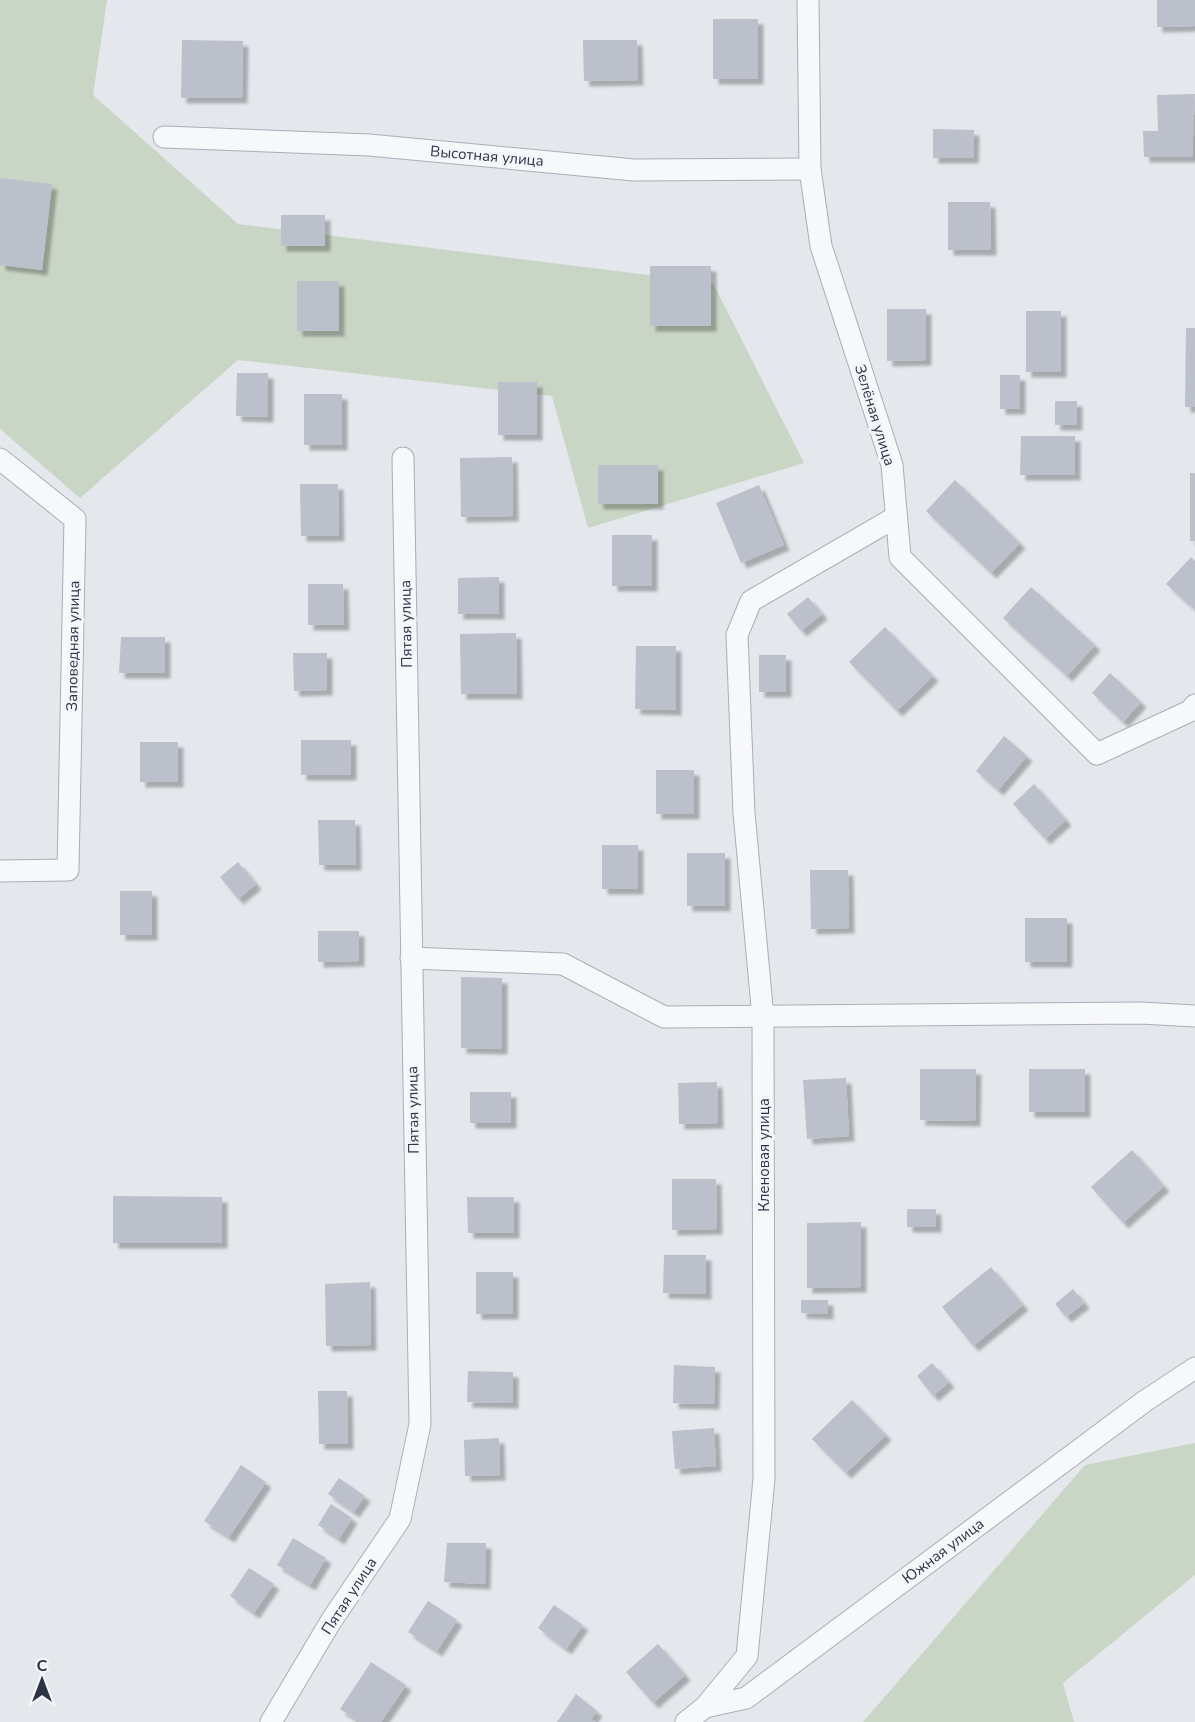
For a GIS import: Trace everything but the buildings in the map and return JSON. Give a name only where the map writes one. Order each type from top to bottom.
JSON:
[{"type":"street","name":"Зелёная улица","points":[[808,0],[810,169],[821,246],[892,465],[900,557],[1097,754],[1193,711]]},
{"type":"street","name":"Высотная улица","points":[[164,137],[369,145],[634,170],[810,169]]},
{"type":"street","name":"Пятая улица","points":[[271,1722],[331,1621],[400,1519],[420,1424],[404,458]]},
{"type":"street","name":"Заповедная улица","points":[[0,459],[75,519],[69,870],[0,871]]},
{"type":"street","name":"Кленовая улица","points":[[705,1707],[747,1656],[764,1479],[763,1017],[744,813],[737,635],[751,602],[896,517]]},
{"type":"street","points":[[411,958],[563,964],[664,1017],[1141,1013],[1195,1016]]},
{"type":"street","name":"Южная улица","points":[[686,1722],[705,1707],[746,1698],[1145,1401],[1195,1368]]},
{"type":"green space","points":[[0,0],[107,0],[93,95],[238,224],[713,283],[804,463],[588,528],[552,396],[238,360],[80,498],[0,429]]},
{"type":"green space","points":[[1195,1443],[1195,1575],[1063,1683],[1074,1722],[863,1722],[1085,1465]]}]
